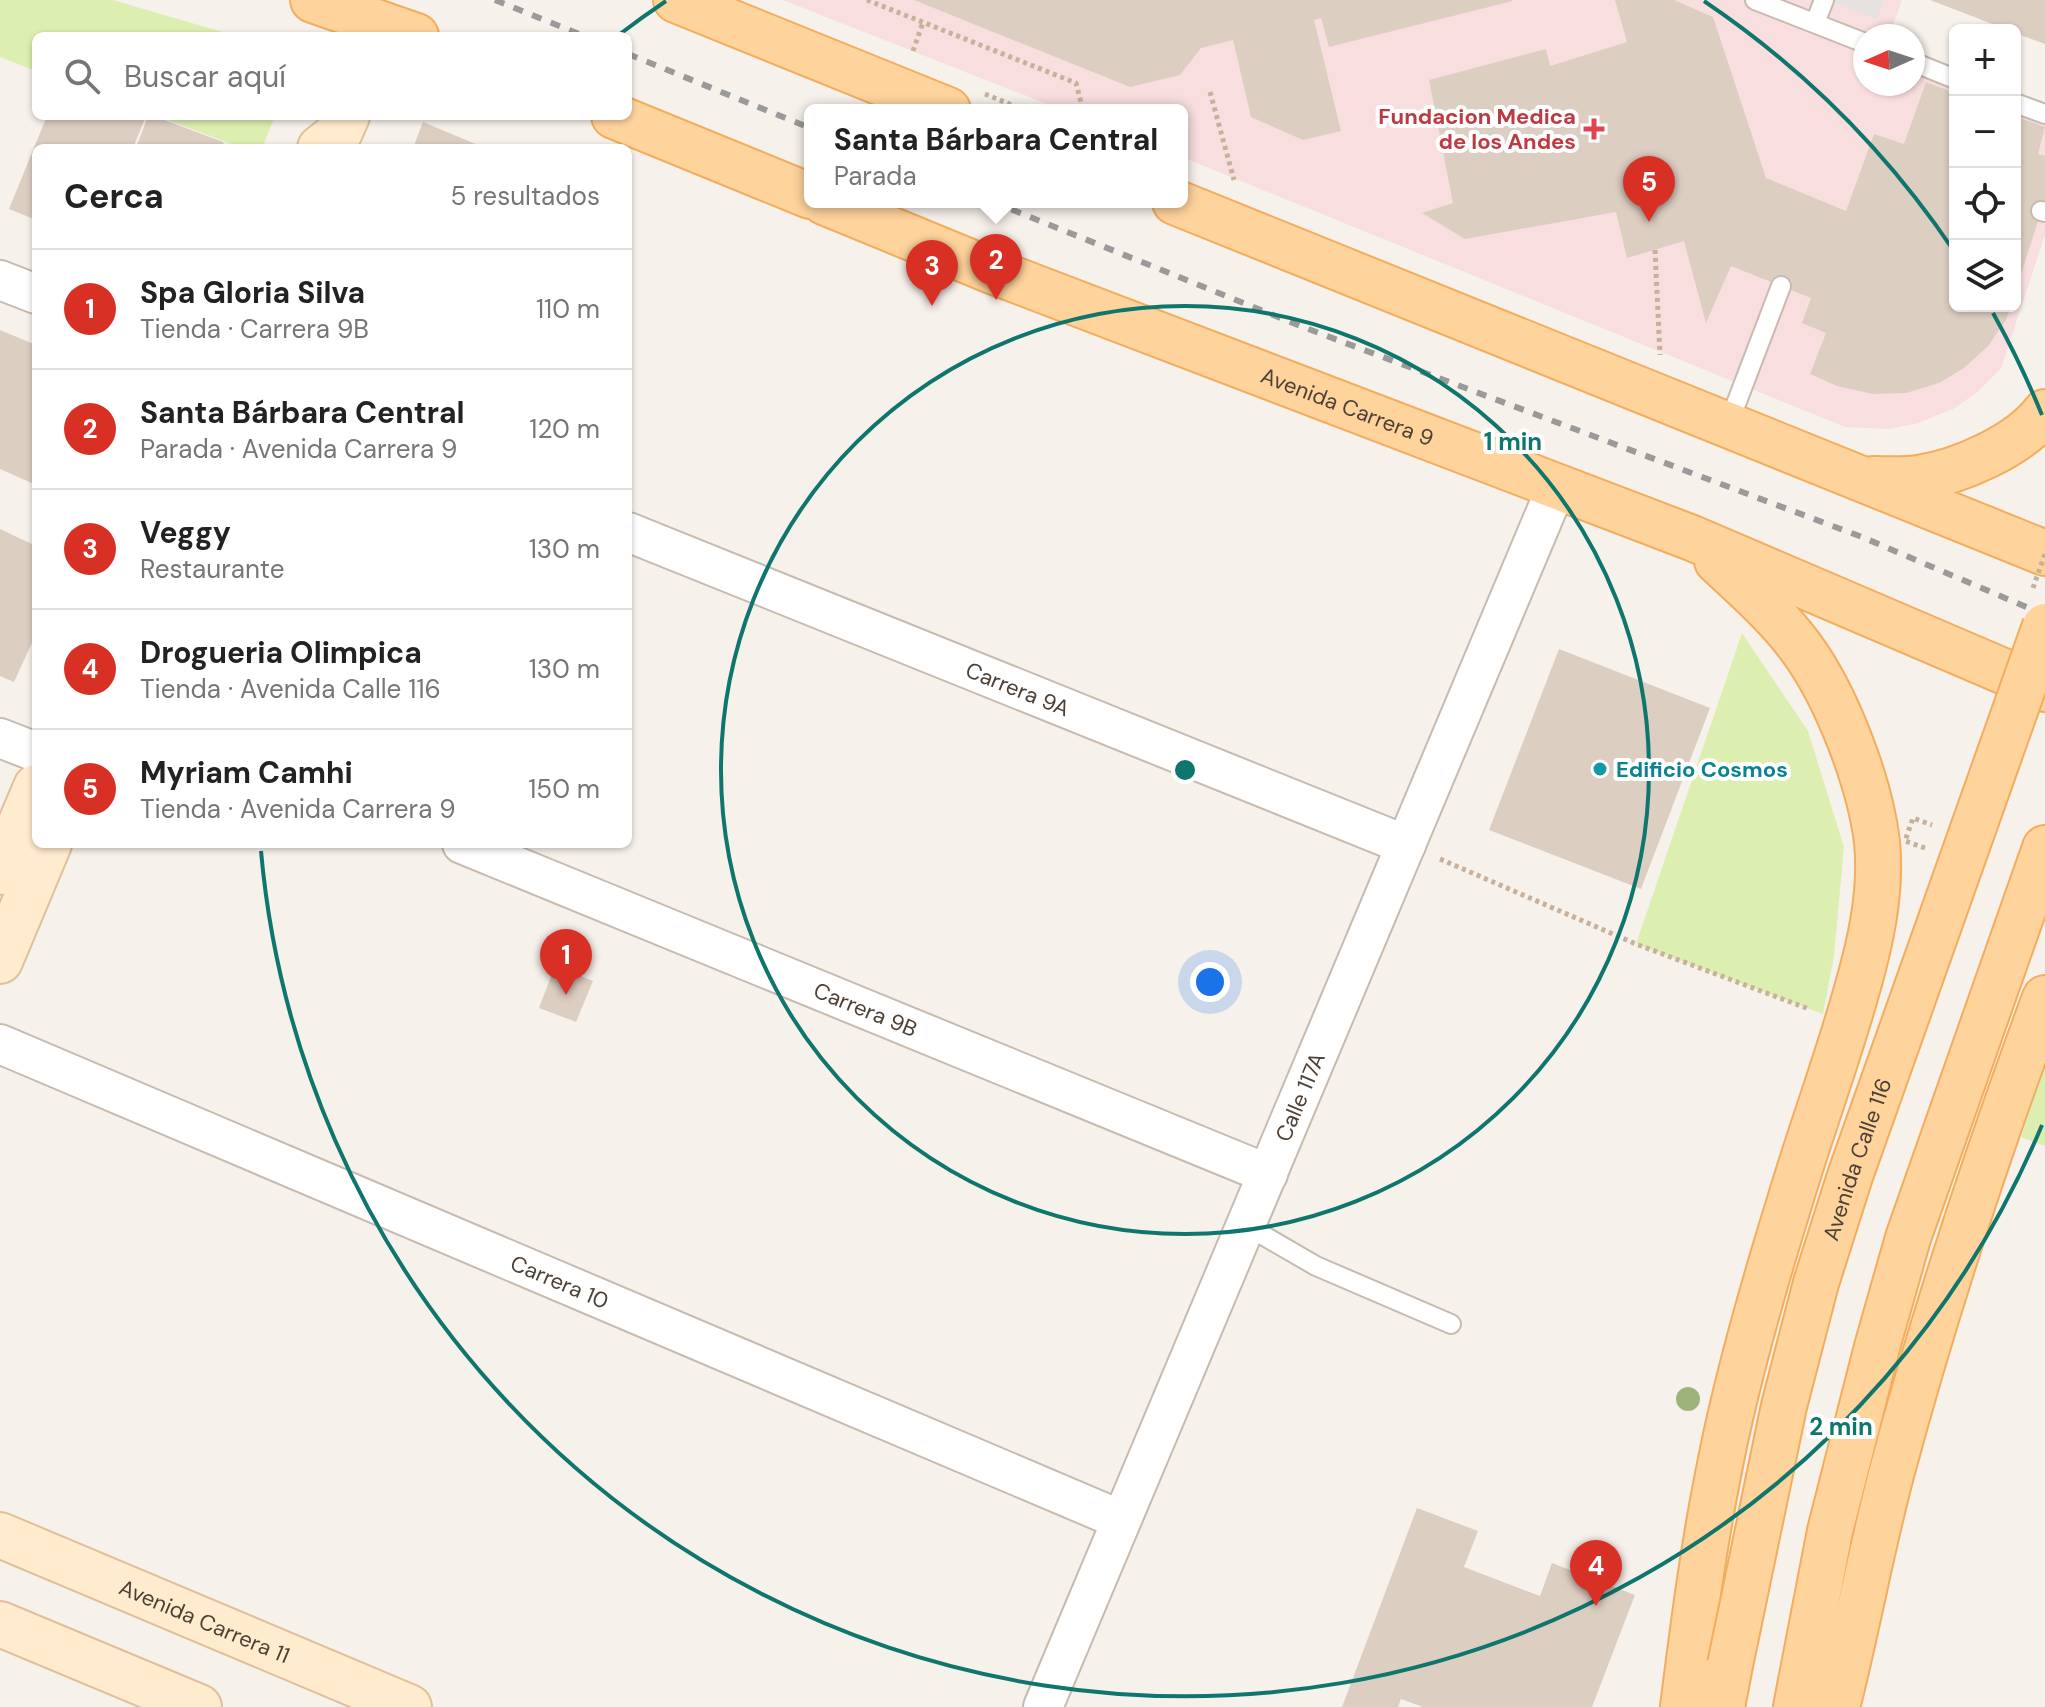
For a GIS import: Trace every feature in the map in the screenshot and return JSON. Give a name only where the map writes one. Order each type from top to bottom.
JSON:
[{"type":"main road","points":[[313,0],[378,30]]},
{"type":"main road","points":[[676,0],[933,104]]},
{"type":"main road","points":[[315,120],[318,144]]},
{"type":"main road","points":[[324,144],[340,132],[345,120]]},
{"type":"main road","points":[[624,120],[804,194]]},
{"type":"main road","points":[[1188,207],[2045,553]]},
{"type":"main road","name":"Avenida Carrera 9","points":[[839,208],[1007,277],[1692,538],[2045,689]]},
{"type":"main road","points":[[1863,480],[1917,478],[1979,460],[2025,431],[2045,412]]},
{"type":"main road","points":[[1683,1707],[1709,1528],[1735,1400],[1789,1203],[1858,986],[1873,928],[1878,872],[1877,841],[1853,747],[1831,698],[1803,650],[1775,617],[1692,538]]},
{"type":"main road","name":"Avenida Calle 116","points":[[1726,1686],[1784,1406],[1816,1283],[1850,1176],[2045,626]]},
{"type":"main road","points":[[0,872],[32,796]]},
{"type":"main road","points":[[0,961],[47,848]]},
{"type":"main road","points":[[1798,1695],[1830,1531],[1908,1238],[2045,848]]},
{"type":"main road","points":[[1837,1707],[1891,1474],[1944,1290],[1996,1128],[2045,998]]},
{"type":"main road","name":"Avenida Carrera 11","points":[[0,1535],[409,1707]]},
{"type":"main road","points":[[0,1624],[199,1707]]},
{"type":"street","points":[[0,280],[32,292]]},
{"type":"street","name":"Calle 117A","points":[[1043,1707],[1556,488]]},
{"type":"street","name":"Carrera 9A","points":[[632,534],[1406,845]]},
{"type":"street","points":[[0,738],[32,750]]},
{"type":"street","name":"Carrera 9B","points":[[472,848],[1268,1174]]},
{"type":"street","name":"Carrera 10","points":[[0,1044],[1121,1520]]},
{"type":"lane","points":[[1755,0],[1853,38]]},
{"type":"lane","points":[[1815,23],[1824,0]]},
{"type":"lane","points":[[1925,67],[1949,77]]},
{"type":"lane","points":[[2021,105],[2045,114]]},
{"type":"lane","points":[[1728,425],[1781,286]]},
{"type":"lane","points":[[1247,1226],[1316,1266],[1451,1324]]},
{"type":"path","points":[[867,0],[1076,83],[1081,104]]},
{"type":"path","points":[[909,63],[923,22]]},
{"type":"path","points":[[1210,92],[1235,185]]},
{"type":"path","points":[[1655,250],[1661,368]]},
{"type":"path","points":[[1927,849],[1905,841],[1913,818],[1933,825]]},
{"type":"path","points":[[1406,845],[1636,944],[1823,1014]]},
{"type":"shaded area","points":[[783,0],[1902,0],[1893,24],[1853,24],[1853,96],[1925,96],[1925,75],[1949,84],[1949,312],[2020,312],[2001,368],[1976,393],[1953,409],[1918,423],[1889,429],[1845,427],[1188,159],[1188,104],[1047,104]]},
{"type":"shaded area","points":[[1829,0],[1884,0],[1877,19]]},
{"type":"shaded area","points":[[2021,111],[2045,120],[2045,235],[2021,308]]},
{"type":"green space","points":[[0,0],[113,0],[222,32],[32,32],[32,69],[0,57]]},
{"type":"green space","points":[[168,120],[273,120],[264,144],[231,144]]},
{"type":"green space","points":[[1742,633],[1808,731],[1844,847],[1834,956],[1823,1014],[1636,944]]},
{"type":"green space","points":[[2045,1065],[2045,1146],[2021,1137]]},
{"type":"building","points":[[914,0],[1513,1],[1329,47],[1321,18],[1314,20],[1341,131],[1303,140],[1251,117],[1233,40],[1201,48],[1180,75],[1130,87]]},
{"type":"building","points":[[1615,0],[1674,0],[1713,17],[1766,178],[1846,211],[1874,134],[1904,144],[1921,96],[1925,96],[1926,82],[1949,91],[1949,312],[2009,312],[1988,346],[1964,368],[1939,383],[1906,393],[1873,394],[1837,386],[1810,374],[1826,333],[1802,323],[1811,298],[1731,266],[1706,323],[1684,241],[1627,258],[1616,212],[1465,239],[1422,213],[1453,203],[1429,80],[1546,49],[1550,66],[1627,42]]},
{"type":"building","points":[[1930,0],[2045,0],[2045,44],[2021,35],[2021,24],[1992,24]]},
{"type":"building","points":[[2021,118],[2045,127],[2038,154],[2045,156],[2045,199],[2021,274]]},
{"type":"building","points":[[45,120],[144,120],[135,144],[36,144]]},
{"type":"building","points":[[146,120],[165,120],[224,144],[138,144]]},
{"type":"building","points":[[423,122],[475,144],[415,144]]},
{"type":"building","points":[[32,153],[32,218],[9,209]]},
{"type":"building","points":[[0,330],[32,343],[32,483],[0,469]]},
{"type":"building","points":[[0,529],[32,544],[32,643],[14,682],[0,676]]},
{"type":"building","name":"Edificio Cosmos","points":[[1559,649],[1710,708],[1641,889],[1489,830]]},
{"type":"building","points":[[555,966],[593,981],[576,1022],[539,1008]]},
{"type":"building","points":[[1417,1508],[1478,1531],[1464,1567],[1540,1596],[1552,1563],[1635,1595],[1592,1707],[1423,1707],[1401,1699],[1398,1707],[1342,1707]]},
{"type":"railway","points":[[495,0],[574,32]]},
{"type":"railway","points":[[632,56],[804,126]]},
{"type":"railway","points":[[1008,208],[1303,327],[1862,537],[2045,615]]},
{"type":"place","name":"Fundacion Medica de los Andes","points":[[1594,129]]},
{"type":"place","name":"Myriam Camhi","points":[[1649,222]]},
{"type":"place","name":"Santa Bárbara Central","points":[[996,300]]},
{"type":"place","name":"Veggy","points":[[932,306]]},
{"type":"place","name":"Edificio Cosmos","points":[[1600,769]]},
{"type":"place","name":"Spa Gloria Silva","points":[[566,995]]},
{"type":"place","name":"Drogueria Olimpica","points":[[1596,1606]]}]
